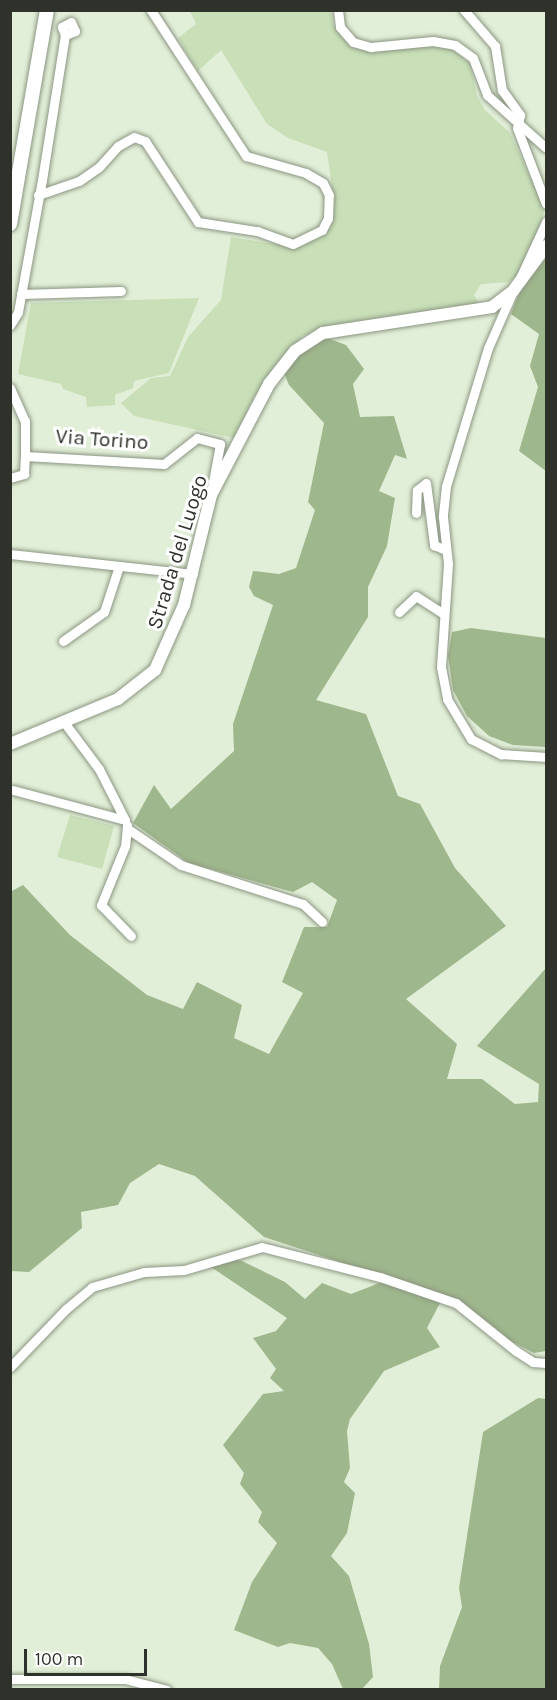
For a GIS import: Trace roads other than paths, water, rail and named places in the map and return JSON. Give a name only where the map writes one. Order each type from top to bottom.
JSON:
[{"type":"main road","points":[[10,224],[47,10]]},
{"type":"street","points":[[38,195],[78,181],[99,167],[118,146],[134,137],[146,141],[198,222],[257,231],[293,244],[322,230],[328,218],[329,195],[323,183],[306,173],[246,156],[151,10]]},
{"type":"street","points":[[338,10],[340,27],[353,42],[371,47],[434,41],[455,45],[472,58],[487,95],[546,148]]},
{"type":"street","points":[[464,10],[495,46],[502,90],[520,115],[518,123],[546,204]]},
{"type":"street","points":[[10,325],[21,294],[65,35]]},
{"type":"street","points":[[546,222],[488,348],[446,486],[444,614],[440,656],[447,699],[471,739],[501,754],[546,757]]},
{"type":"street","name":"Strada del Luogo","points":[[10,744],[118,699],[155,670],[168,648],[193,574],[211,495],[269,384],[306,341],[323,333],[476,312],[492,307],[516,288],[546,246]]},
{"type":"street","points":[[21,294],[120,291]]},
{"type":"street","name":"Via Torino","points":[[10,388],[25,421],[25,456],[164,464],[193,438],[215,441],[220,450],[211,495]]},
{"type":"street","points":[[10,478],[24,474],[25,456]]},
{"type":"street","points":[[416,513],[417,490],[426,483],[435,545],[446,550]]},
{"type":"street","points":[[10,554],[193,574]]},
{"type":"street","points":[[63,641],[104,612],[119,566]]},
{"type":"street","points":[[399,612],[407,602],[421,597],[444,614]]},
{"type":"street","points":[[64,722],[99,769],[127,825],[101,905],[131,936]]},
{"type":"street","points":[[14,790],[127,825],[181,865],[303,904],[322,922]]},
{"type":"street","points":[[10,1366],[66,1309],[92,1287],[144,1272],[184,1270],[262,1247],[380,1277],[456,1303],[516,1351],[533,1362],[546,1363]]},
{"type":"street","points":[[10,1679],[125,1679],[167,1689]]}]
